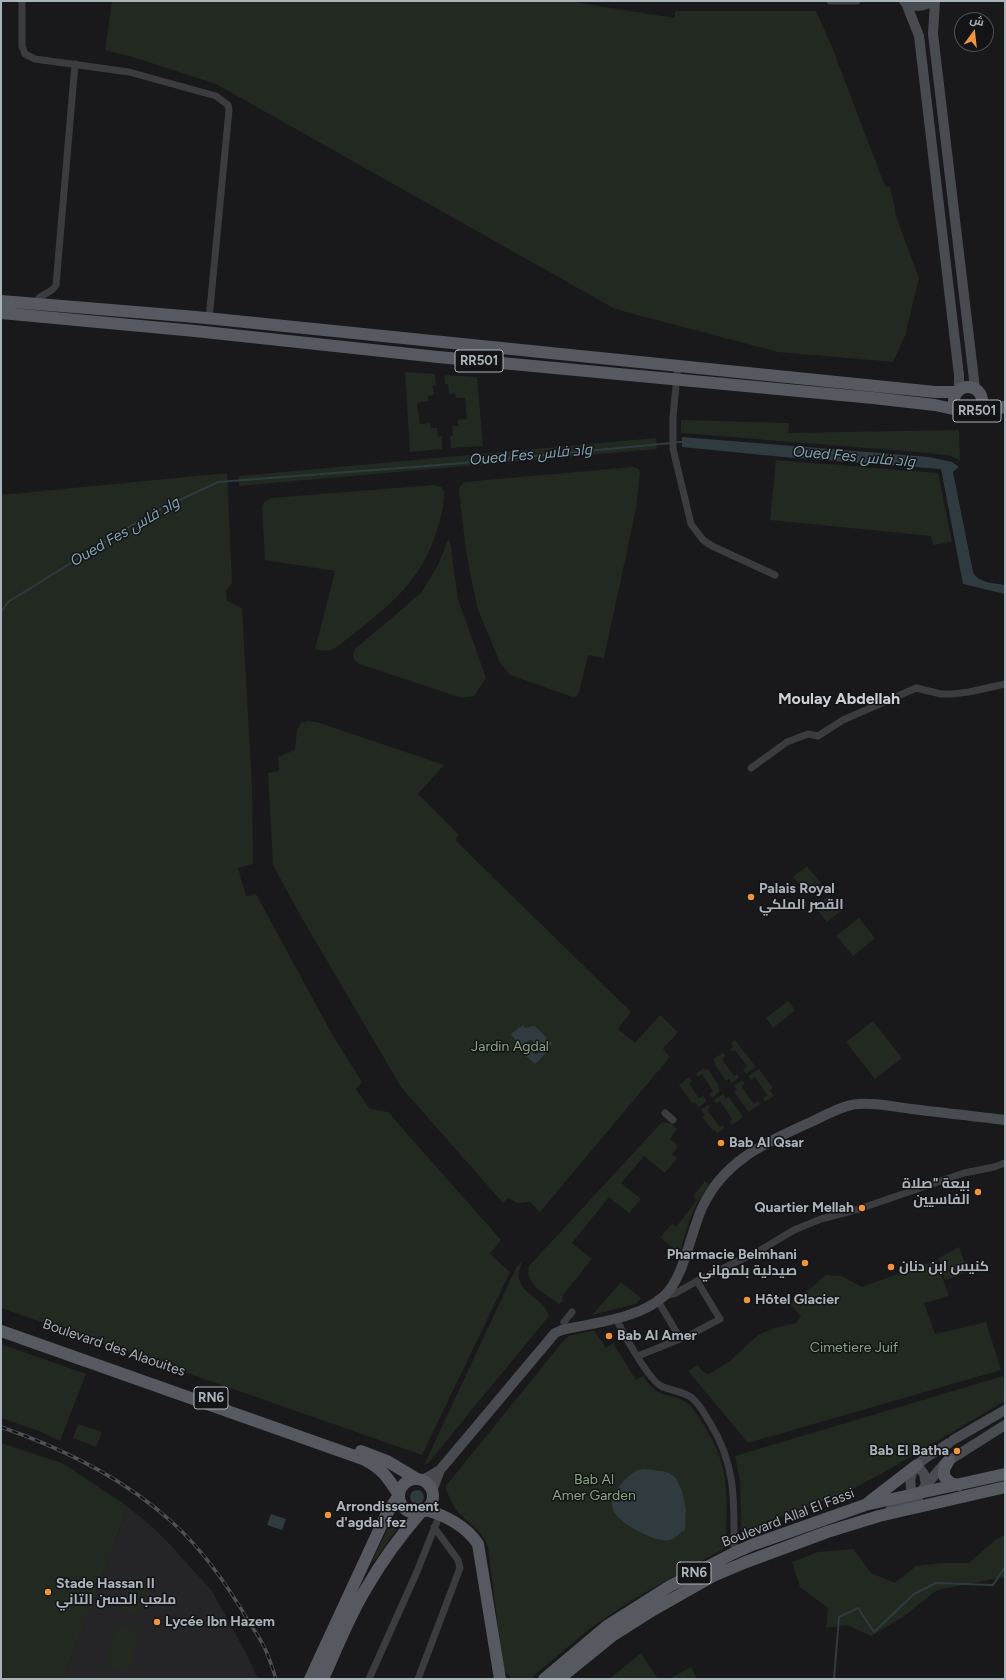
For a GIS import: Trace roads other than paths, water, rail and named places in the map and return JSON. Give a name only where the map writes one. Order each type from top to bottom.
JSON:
[{"type":"main road","name":"RR501","points":[[905,2],[913,6],[920,6],[932,1]]},
{"type":"main road","name":"RR501","points":[[1,313],[229,334],[424,356],[929,404],[958,410],[964,414],[975,412],[981,405],[978,392],[933,34],[935,1]]},
{"type":"main road","name":"RR501","points":[[905,2],[919,36],[959,374],[958,391],[954,401],[958,410]]},
{"type":"main road","name":"RR501","points":[[1,301],[196,317],[935,392],[958,391],[966,387],[978,392]]},
{"type":"main road","points":[[228,321],[229,334]]},
{"type":"main road","points":[[978,392],[1005,405]]},
{"type":"main road","points":[[975,412],[1005,405]]},
{"type":"main road","points":[[310,1679],[386,1515],[400,1495],[403,1485],[412,1480],[419,1480],[428,1477],[440,1470],[555,1333],[644,1310],[661,1298],[672,1287],[678,1275],[705,1201],[726,1173],[750,1152],[831,1113],[857,1104],[1005,1120]]},
{"type":"main road","name":"Boulevard des Alaouites","points":[[1,1325],[378,1457],[419,1480]]},
{"type":"main road","name":"Boulevard des Alaouites","points":[[1,1331],[372,1463],[382,1471],[400,1495]]},
{"type":"main road","points":[[865,1505],[917,1465],[951,1442],[1005,1410]]},
{"type":"main road","points":[[879,1516],[919,1492],[948,1460],[1005,1425]]},
{"type":"main road","points":[[948,1460],[944,1469],[944,1476],[950,1483],[959,1485]]},
{"type":"main road","points":[[917,1465],[910,1483],[931,1504]]},
{"type":"main road","points":[[917,1465],[924,1474],[919,1492]]},
{"type":"main road","points":[[323,1679],[367,1587],[408,1528],[423,1511],[429,1507],[440,1470]]},
{"type":"main road","name":"Boulevard Allal El Fassi","points":[[544,1679],[607,1626],[670,1586],[734,1553],[865,1505],[1005,1474]]},
{"type":"main road","name":"RN6","points":[[419,1480],[430,1486],[440,1514]]},
{"type":"main road","name":"Boulevard Allal El Fassi","points":[[559,1679],[612,1636],[674,1597],[713,1576],[787,1546],[879,1516],[1005,1487]]},
{"type":"main road","name":"RN6","points":[[400,1495],[402,1505],[406,1509],[416,1512],[423,1511],[440,1514],[466,1530],[478,1544],[501,1677]]},
{"type":"street","points":[[22,1],[22,46],[25,54],[35,59],[129,72],[216,96],[228,105],[229,110],[209,319]]},
{"type":"street","points":[[830,1],[857,1]]},
{"type":"street","points":[[34,316],[35,303],[39,297],[52,290],[56,285],[75,64]]},
{"type":"street","points":[[195,331],[196,317]]},
{"type":"street","points":[[424,356],[426,341]]},
{"type":"street","points":[[678,365],[672,436],[673,449],[691,524],[703,540],[720,550],[775,575]]},
{"type":"street","points":[[750,768],[786,742],[808,734],[818,736],[843,720],[916,688],[941,694],[952,694],[966,693],[1005,684]]},
{"type":"street","points":[[665,1113],[673,1120]]},
{"type":"street","points":[[680,1338],[661,1298],[676,1293],[697,1281],[759,1251],[794,1230],[821,1219],[964,1173],[994,1167],[1005,1163]]},
{"type":"street","points":[[638,1356],[690,1335],[720,1318],[697,1281]]},
{"type":"street","points":[[564,1322],[572,1312]]},
{"type":"street","points":[[616,1318],[621,1330],[657,1383],[662,1387],[684,1394],[694,1400],[703,1411],[720,1438],[728,1460],[732,1484],[734,1507],[734,1553]]},
{"type":"street","points":[[369,1679],[416,1574],[440,1514]]},
{"type":"street","points":[[418,1679],[460,1568],[458,1560],[434,1527]]},
{"type":"water","points":[[682,437],[929,457],[952,462],[959,467],[953,472],[973,572],[975,576],[982,580],[1005,585],[1005,594],[963,584],[941,469],[783,457],[682,447]]},
{"type":"water","points":[[523,1025],[525,1028],[534,1026],[552,1043],[545,1054],[535,1064],[516,1044],[515,1039],[511,1035]],"holes":[[[530,1040],[533,1041],[540,1049],[536,1055],[530,1048],[524,1045]]]},
{"type":"water","points":[[643,1469],[669,1473],[676,1478],[682,1491],[686,1509],[685,1530],[672,1539],[659,1539],[643,1534],[625,1523],[614,1512],[612,1498],[616,1491],[632,1474]]},
{"type":"water","points":[[417,1490],[422,1492],[424,1497],[422,1502],[417,1504],[412,1502],[410,1497],[412,1492]]},
{"type":"water","points":[[271,1514],[286,1519],[282,1530],[267,1525]]},
{"type":"waterway","name":"Oued Fes واد فاس","points":[[675,442],[684,442]]},
{"type":"waterway","name":"Oued Fes واد فاس","points":[[1,612],[8,602],[150,514],[218,482],[452,464],[671,443]]},
{"type":"waterway","points":[[834,1679],[839,1617],[858,1608],[874,1632],[914,1594],[936,1583],[993,1585],[1005,1567]]},
{"type":"railway","points":[[1,1427],[24,1435],[91,1466],[133,1492],[172,1522],[204,1556],[232,1595],[262,1644],[269,1658],[276,1679]]},
{"type":"place","name":"Palais Royal القصر الملكي","points":[[751,897]]},
{"type":"place","name":"Bab Al Qsar","points":[[721,1143]]},
{"type":"place","name":"بيعة \"صلاة الفاسيين","points":[[978,1192]]},
{"type":"place","name":"Quartier Mellah","points":[[862,1208]]},
{"type":"place","name":"Pharmacie Belmhani صيدلية بلمهاني","points":[[805,1263]]},
{"type":"place","name":"كنيس ابن دنان","points":[[891,1267]]},
{"type":"place","name":"Hôtel Glacier","points":[[747,1300]]},
{"type":"place","name":"Bab Al Amer","points":[[609,1336]]},
{"type":"place","name":"Bab El Batha","points":[[957,1451]]},
{"type":"place","name":"Arrondissement d'agdal fez","points":[[328,1515]]},
{"type":"place","name":"Stade Hassan II ملعب الحسن التاني","points":[[48,1592]]},
{"type":"place","name":"Lycée Ibn Hazem","points":[[157,1622]]},
{"type":"district","name":"Moulay Abdellah","points":[[839,699]]},
{"type":"park label","name":"Jardin Agdal","points":[[510,1047]]},
{"type":"park label","name":"Cimetiere Juif","points":[[854,1348]]},
{"type":"park label","name":"Bab Al Amer Garden","points":[[594,1488]]}]
